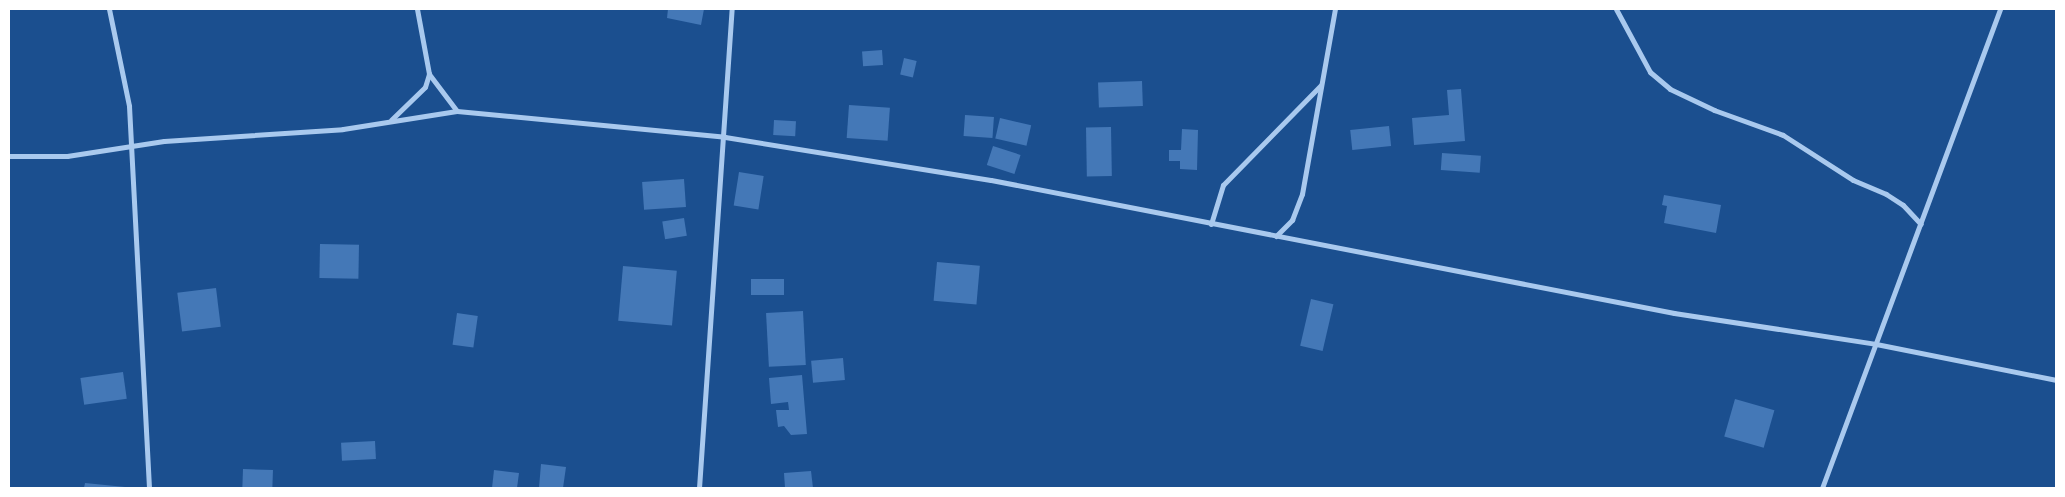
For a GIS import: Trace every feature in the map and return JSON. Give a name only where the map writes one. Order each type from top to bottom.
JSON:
[{"type":"street","points":[[109,9],[129,106],[148,488]]},
{"type":"street","points":[[417,9],[429,74],[457,112]]},
{"type":"street","points":[[698,488],[725,137],[732,9]]},
{"type":"street","points":[[1276,236],[1292,220],[1302,194],[1335,9]]},
{"type":"street","points":[[1616,9],[1650,72],[1670,89],[1714,110],[1783,135],[1853,180],[1886,194],[1903,205],[1921,224]]},
{"type":"street","points":[[1822,488],[2000,9]]},
{"type":"street","points":[[389,122],[425,87],[429,74]]},
{"type":"street","points":[[1210,224],[1223,185],[1322,84]]},
{"type":"street","points":[[9,156],[67,156],[130,148],[164,141],[343,129],[457,112],[725,137],[991,180],[1674,313],[1876,344],[2056,380]]},
{"type":"building","points":[[668,9],[704,9],[701,25],[667,18]]},
{"type":"building","points":[[882,50],[883,65],[863,66],[862,51]]},
{"type":"building","points":[[904,58],[917,61],[913,77],[900,75]]},
{"type":"building","points":[[1142,81],[1143,106],[1099,108],[1098,83]]},
{"type":"building","points":[[1461,89],[1465,141],[1414,145],[1412,118],[1449,115],[1447,90]]},
{"type":"building","points":[[849,105],[890,108],[888,141],[847,138]]},
{"type":"building","points":[[965,115],[994,117],[992,138],[964,136]]},
{"type":"building","points":[[1000,118],[1031,125],[1026,146],[995,138]]},
{"type":"building","points":[[774,120],[796,121],[795,136],[773,135]]},
{"type":"building","points":[[1389,126],[1391,146],[1352,150],[1350,130]]},
{"type":"building","points":[[1086,127],[1111,127],[1112,176],[1087,176]]},
{"type":"building","points":[[1182,129],[1198,130],[1197,170],[1180,169],[1180,161],[1169,161],[1169,150],[1181,150]]},
{"type":"building","points":[[993,146],[1021,155],[1014,174],[987,165]]},
{"type":"building","points":[[1442,153],[1481,156],[1480,173],[1441,170]]},
{"type":"building","points":[[739,172],[764,176],[758,209],[734,206]]},
{"type":"building","points":[[684,179],[686,207],[644,210],[642,182]]},
{"type":"building","points":[[1664,195],[1721,205],[1716,233],[1664,223],[1667,206],[1662,205]]},
{"type":"building","points":[[684,218],[687,236],[665,239],[662,221]]},
{"type":"building","points":[[320,244],[359,245],[358,279],[319,278]]},
{"type":"building","points":[[937,262],[980,266],[976,305],[934,301]]},
{"type":"building","points":[[623,266],[677,271],[672,325],[618,321]]},
{"type":"building","points":[[751,279],[784,279],[784,295],[751,295]]},
{"type":"building","points":[[216,288],[221,327],[182,331],[177,293]]},
{"type":"building","points":[[1311,299],[1333,304],[1323,351],[1300,346]]},
{"type":"building","points":[[803,311],[806,365],[769,367],[766,313]]},
{"type":"building","points":[[457,313],[478,316],[473,348],[453,345]]},
{"type":"building","points":[[843,358],[845,380],[813,383],[811,361]]},
{"type":"building","points":[[123,372],[127,399],[84,405],[80,378]]},
{"type":"building","points":[[802,375],[807,434],[791,435],[784,426],[778,427],[776,410],[789,410],[788,402],[771,404],[769,378]]},
{"type":"building","points":[[1735,399],[1774,410],[1764,448],[1724,436]]},
{"type":"building","points":[[375,441],[376,459],[342,461],[341,443]]},
{"type":"building","points":[[541,464],[566,467],[563,488],[539,488]]},
{"type":"building","points":[[243,469],[273,470],[272,488],[242,488]]},
{"type":"building","points":[[494,470],[519,473],[517,488],[492,488]]},
{"type":"building","points":[[811,471],[813,488],[785,488],[784,473]]},
{"type":"building","points":[[85,483],[125,487],[125,488],[84,488]]}]
